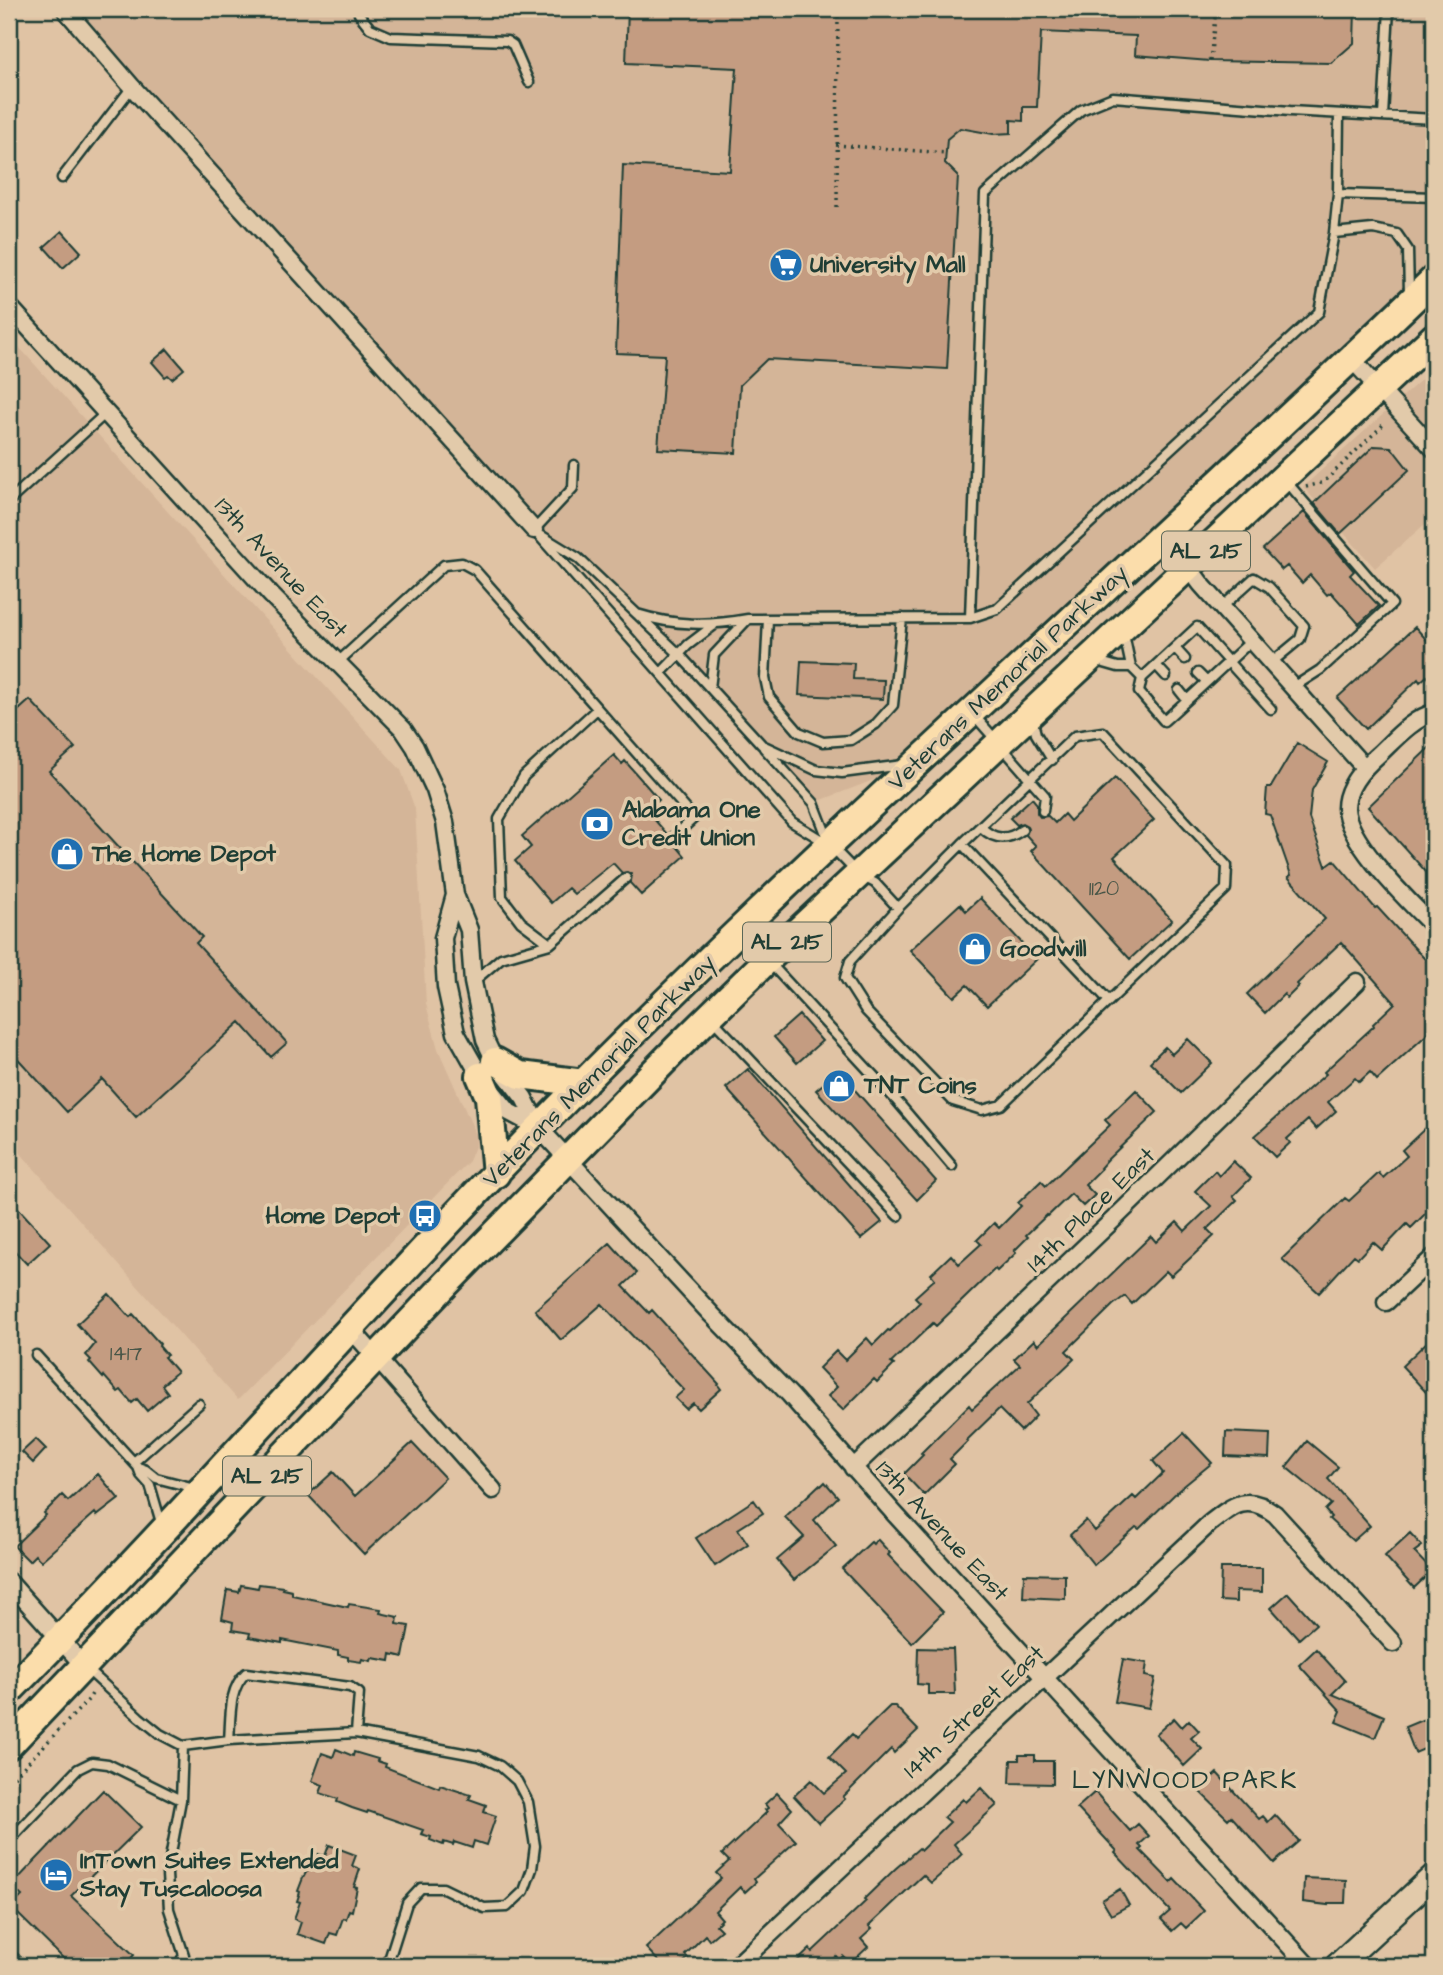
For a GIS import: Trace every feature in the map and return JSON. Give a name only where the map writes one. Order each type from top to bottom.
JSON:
[{"type":"main road","name":"Veterans Memorial Parkway","points":[[9,1691],[164,1531],[350,1328],[584,1083],[830,845],[1434,279]]},
{"type":"main road","name":"Veterans Memorial Parkway","points":[[9,1745],[376,1356],[568,1158],[710,1017],[1188,568],[1290,485],[1379,388],[1434,337]]},
{"type":"main road","points":[[496,1174],[488,1068],[584,1083]]},
{"type":"street","points":[[65,9],[132,87],[534,530]]},
{"type":"street","name":"13th Avenue East","points":[[9,306],[271,595],[403,729],[415,747],[435,790],[444,822],[455,895],[469,930],[473,982],[488,1068]]},
{"type":"street","points":[[1351,358],[1434,449]]},
{"type":"street","points":[[1163,533],[1188,568],[1364,767]]},
{"type":"street","points":[[1434,713],[1428,714],[1405,730],[1364,767],[1351,787],[1346,808],[1354,834],[1377,865],[1434,927]]},
{"type":"street","name":"13th Avenue East","points":[[455,895],[443,938],[446,987],[456,1032],[488,1068],[523,1098],[539,1128],[790,1395],[853,1468],[1308,1966]]},
{"type":"street","name":"14th Place East","points":[[853,1468],[1357,982]]},
{"type":"street","points":[[1386,1302],[1434,1257]]},
{"type":"street","points":[[350,1328],[493,1490]]},
{"type":"street","name":"14th Street East","points":[[736,1966],[1209,1524],[1238,1504],[1262,1504],[1275,1514],[1393,1643]]},
{"type":"street","points":[[9,1582],[85,1667]]},
{"type":"street","points":[[1337,1966],[1434,1876]]},
{"type":"lane","points":[[359,9],[359,14],[370,28],[391,37],[508,41],[513,45],[528,82]]},
{"type":"lane","points":[[1383,116],[1389,9]]},
{"type":"lane","points":[[62,178],[132,87]]},
{"type":"lane","points":[[970,618],[985,194],[1081,110],[1113,97],[1434,119]]},
{"type":"lane","points":[[638,614],[659,621],[715,625],[768,619],[970,618],[996,609],[1319,312],[1334,233],[1338,194],[1339,114]]},
{"type":"lane","points":[[1338,194],[1434,197]]},
{"type":"lane","points":[[1334,233],[1373,229],[1397,234],[1408,250],[1410,303]]},
{"type":"lane","points":[[9,501],[106,413]]},
{"type":"lane","points":[[534,530],[573,488],[574,465]]},
{"type":"lane","points":[[1290,485],[1392,604],[1320,670],[1292,688]]},
{"type":"lane","points":[[534,530],[578,558],[678,653],[814,803],[830,845]]},
{"type":"lane","points":[[534,530],[792,822],[830,845],[859,875],[875,883],[898,908]]},
{"type":"lane","points":[[338,662],[444,565],[462,563],[475,570],[694,818],[671,839]]},
{"type":"lane","points":[[1222,607],[1254,578],[1269,587],[1304,626],[1300,639],[1271,664]]},
{"type":"lane","points":[[768,619],[765,678],[769,696],[799,732],[823,742],[851,740],[876,724],[892,705],[902,618]]},
{"type":"lane","points":[[710,688],[714,655],[748,620]]},
{"type":"lane","points":[[661,673],[678,653],[715,625]]},
{"type":"lane","points":[[1251,641],[1229,661],[1188,700],[1164,721],[1139,692],[1142,678],[1197,627],[1229,661],[1271,709]]},
{"type":"lane","points":[[1124,628],[1131,667],[1142,678]]},
{"type":"lane","points":[[1175,648],[1185,659]]},
{"type":"lane","points":[[1090,660],[1118,667],[1131,667]]},
{"type":"lane","points":[[1156,665],[1166,676]]},
{"type":"lane","points":[[1198,673],[1207,682]]},
{"type":"lane","points":[[1179,690],[1188,700]]},
{"type":"lane","points":[[550,944],[521,922],[502,897],[499,819],[524,776],[597,709]]},
{"type":"lane","points":[[971,712],[1045,796],[1043,811]]},
{"type":"lane","points":[[1031,714],[1036,734],[1052,760]]},
{"type":"lane","points":[[1103,732],[1227,866],[1226,889],[1001,1105],[982,1110],[953,1101],[866,1010],[845,978],[850,961],[898,908],[1052,760],[1075,736],[1103,732]]},
{"type":"lane","points":[[762,746],[816,770],[842,773],[920,762]]},
{"type":"lane","points":[[981,827],[990,836],[1011,838],[1022,830]]},
{"type":"lane","points":[[962,844],[1109,1001]]},
{"type":"lane","points":[[473,982],[501,958],[550,944],[626,878]]},
{"type":"lane","points":[[768,960],[896,1100],[952,1166]]},
{"type":"lane","points":[[710,1017],[898,1216]]},
{"type":"lane","points":[[36,1355],[136,1465],[150,1485],[164,1531]]},
{"type":"lane","points":[[136,1465],[199,1404]]},
{"type":"lane","points":[[136,1465],[156,1478],[202,1490]]},
{"type":"lane","points":[[85,1667],[160,1734],[183,1746],[229,1740],[356,1733],[479,1756],[500,1766],[517,1781],[528,1802],[535,1846],[532,1869],[524,1891],[507,1907],[484,1908],[443,1888],[421,1888],[407,1903],[387,1966]]},
{"type":"lane","points":[[229,1740],[237,1680],[246,1673],[349,1688],[359,1693],[356,1733]]},
{"type":"lane","points":[[178,1966],[184,1955],[169,1909],[167,1874],[181,1800],[183,1746]]},
{"type":"lane","points":[[9,1841],[78,1769],[92,1762],[108,1764],[181,1800]]},
{"type":"lane","points":[[9,1953],[22,1966]]},
{"type":"path","points":[[837,207],[838,9]]},
{"type":"path","points":[[1210,61],[1216,9]]},
{"type":"path","points":[[836,145],[946,153]]},
{"type":"path","points":[[1290,485],[1302,488],[1321,483],[1399,410]]},
{"type":"shaded area","name":"University Mall","points":[[54,9],[1434,9],[1434,277],[920,762],[814,803],[678,653],[578,558],[534,530]]},
{"type":"shaded area","points":[[9,336],[401,770],[415,809],[426,1004],[438,1049],[478,1139],[469,1161],[238,1400],[9,1140]]},
{"type":"shaded area","points":[[1434,368],[1434,516],[1375,568],[1303,487]]},
{"type":"building","name":"University Mall","points":[[628,9],[1355,9],[1354,43],[1331,63],[1210,61],[1135,55],[1136,36],[1041,32],[1037,107],[1023,107],[1023,121],[1011,120],[1011,133],[993,134],[960,128],[947,139],[945,163],[958,176],[947,369],[767,359],[740,385],[736,453],[658,449],[665,355],[616,353],[623,165],[730,171],[737,68],[626,63]]},
{"type":"building","points":[[62,231],[81,252],[63,268],[44,247]]},
{"type":"building","points":[[167,349],[184,369],[172,379],[168,375],[165,377],[152,362]]},
{"type":"building","points":[[1374,446],[1391,447],[1409,470],[1340,534],[1314,503]]},
{"type":"building","points":[[1304,512],[1354,571],[1350,575],[1379,606],[1359,624],[1331,592],[1327,595],[1310,575],[1302,583],[1287,566],[1282,570],[1263,549]]},
{"type":"building","points":[[1415,627],[1434,648],[1434,684],[1427,676],[1420,682],[1418,679],[1366,729],[1337,698]]},
{"type":"building","points":[[801,661],[854,663],[853,679],[884,680],[883,699],[799,695]]},
{"type":"building","name":"The Home Depot","points":[[30,700],[75,748],[49,771],[202,937],[196,943],[287,1043],[271,1057],[240,1022],[136,1117],[102,1079],[67,1112],[9,1049],[9,719]]},
{"type":"building","points":[[1297,743],[1328,762],[1312,790],[1309,818],[1326,866],[1334,860],[1375,908],[1377,907],[1434,969],[1434,1028],[1377,1080],[1370,1072],[1359,1082],[1355,1078],[1328,1102],[1336,1111],[1316,1129],[1308,1120],[1287,1139],[1290,1143],[1275,1157],[1255,1136],[1326,1074],[1324,1072],[1395,1003],[1341,942],[1297,984],[1299,986],[1287,998],[1284,994],[1265,1013],[1247,994],[1325,919],[1288,877],[1291,875],[1270,815],[1265,814],[1267,787],[1271,787]]},
{"type":"building","points":[[1434,743],[1434,881],[1368,807]]},
{"type":"building","name":"Alabama One Credit Union","points":[[614,755],[622,764],[625,761],[659,800],[647,811],[667,834],[666,843],[675,844],[685,856],[641,895],[630,883],[631,874],[622,873],[613,863],[574,894],[568,888],[551,903],[515,861],[531,847],[522,836]]},
{"type":"building","points":[[1115,778],[1154,820],[1114,857],[1172,920],[1130,959],[1031,851],[1036,846],[1026,835],[1027,826],[1022,823],[1017,825],[1010,818],[1032,798],[1037,804],[1040,817],[1048,816],[1055,823],[1064,814],[1070,821]]},
{"type":"building","points":[[980,898],[1037,959],[987,1006],[967,985],[954,997],[910,950],[960,904],[966,911]]},
{"type":"building","points":[[799,1015],[822,1041],[797,1063],[774,1037]]},
{"type":"building","points":[[1188,1039],[1212,1063],[1181,1093],[1150,1062],[1165,1047],[1172,1054]]},
{"type":"building","points":[[748,1069],[882,1222],[861,1239],[726,1088]]},
{"type":"building","points":[[838,1071],[936,1181],[917,1200],[816,1090]]},
{"type":"building","points":[[1136,1090],[1157,1112],[1085,1185],[1095,1195],[1083,1206],[1071,1194],[1026,1235],[1028,1237],[1014,1251],[1016,1253],[997,1271],[995,1269],[936,1326],[933,1323],[891,1363],[894,1365],[877,1382],[874,1379],[843,1410],[828,1396],[837,1387],[819,1368],[836,1351],[845,1360],[867,1338],[873,1345],[890,1331],[920,1302],[915,1297],[935,1279],[931,1274],[951,1255],[959,1264],[981,1244],[977,1240],[994,1223],[999,1228],[1021,1206],[1018,1203],[1041,1181],[1046,1186],[1110,1125],[1105,1120]]},
{"type":"building","points":[[1434,1120],[1434,1205],[1411,1228],[1407,1224],[1382,1250],[1373,1242],[1358,1258],[1354,1255],[1319,1293],[1282,1259],[1345,1198],[1349,1201],[1379,1173],[1383,1178],[1407,1156],[1402,1150]]},
{"type":"building","points":[[1233,1161],[1251,1178],[1233,1196],[1237,1200],[1207,1229],[1214,1236],[1171,1276],[1166,1271],[1132,1304],[1125,1296],[1113,1305],[1066,1351],[1074,1359],[1027,1404],[1036,1416],[1021,1431],[999,1409],[950,1459],[955,1464],[924,1495],[904,1474],[923,1455],[921,1453],[969,1405],[972,1409],[1020,1365],[1014,1359],[1034,1340],[1038,1345],[1151,1236],[1156,1242],[1177,1222],[1185,1231],[1211,1206],[1195,1191],[1215,1171],[1219,1176]]},
{"type":"building","points":[[18,1208],[50,1243],[27,1264],[9,1245],[9,1217]]},
{"type":"building","points":[[610,1243],[637,1273],[623,1286],[649,1313],[652,1310],[719,1384],[721,1389],[699,1409],[693,1403],[686,1409],[675,1398],[684,1390],[602,1304],[561,1340],[535,1310]]},
{"type":"building","points":[[109,1294],[130,1317],[133,1314],[160,1344],[167,1355],[164,1357],[177,1372],[162,1385],[168,1393],[147,1411],[137,1399],[132,1403],[121,1390],[118,1392],[89,1362],[91,1360],[86,1355],[95,1344],[77,1324]]},
{"type":"building","points":[[1434,1335],[1434,1401],[1402,1366]]},
{"type":"building","points":[[1226,1432],[1270,1434],[1269,1458],[1225,1456]]},
{"type":"building","points":[[1184,1433],[1212,1463],[1179,1490],[1139,1529],[1136,1527],[1094,1565],[1070,1535],[1086,1520],[1095,1531],[1133,1496],[1136,1499],[1163,1473],[1153,1461]]},
{"type":"building","points":[[36,1439],[46,1449],[33,1463],[22,1452]]},
{"type":"building","points":[[1307,1441],[1338,1467],[1328,1479],[1370,1526],[1353,1541],[1329,1519],[1331,1517],[1325,1510],[1331,1504],[1286,1467]]},
{"type":"building","points":[[412,1443],[445,1478],[364,1554],[308,1495],[333,1472],[355,1496]]},
{"type":"building","points":[[98,1474],[119,1499],[97,1516],[95,1513],[41,1561],[35,1555],[29,1561],[14,1546],[62,1495],[68,1501]]},
{"type":"building","points":[[825,1482],[838,1497],[814,1520],[836,1546],[794,1580],[777,1560],[804,1537],[785,1517]]},
{"type":"building","points":[[754,1500],[763,1513],[738,1529],[748,1544],[715,1566],[696,1538]]},
{"type":"building","points":[[1410,1533],[1422,1546],[1414,1552],[1432,1571],[1414,1588],[1385,1556]]},
{"type":"building","points":[[877,1539],[890,1553],[888,1555],[943,1612],[912,1643],[842,1569]]},
{"type":"building","points":[[1221,1568],[1262,1568],[1262,1592],[1236,1591],[1236,1602],[1220,1601]]},
{"type":"building","points":[[1024,1574],[1065,1575],[1065,1599],[1023,1597]]},
{"type":"building","points":[[259,1584],[284,1587],[283,1589],[292,1591],[292,1595],[348,1607],[349,1604],[381,1609],[380,1613],[398,1617],[397,1624],[409,1626],[403,1657],[391,1654],[390,1661],[372,1658],[371,1661],[362,1659],[361,1662],[348,1660],[348,1657],[338,1655],[338,1651],[282,1640],[282,1643],[249,1637],[250,1633],[232,1630],[233,1622],[222,1619],[227,1590],[239,1592],[241,1585],[258,1588]]},
{"type":"building","points":[[1288,1593],[1316,1624],[1299,1639],[1271,1608]]},
{"type":"building","points":[[918,1648],[953,1649],[955,1694],[928,1694],[928,1685],[917,1684]]},
{"type":"building","points":[[1316,1649],[1345,1681],[1332,1694],[1384,1716],[1375,1738],[1336,1722],[1341,1711],[1299,1665]]},
{"type":"building","points":[[1123,1659],[1147,1663],[1145,1676],[1155,1678],[1149,1708],[1115,1702]]},
{"type":"building","points":[[890,1706],[895,1706],[918,1730],[894,1753],[891,1749],[819,1823],[794,1796],[811,1780],[824,1793],[846,1774],[829,1757],[852,1734],[856,1739]]},
{"type":"building","points":[[1434,1715],[1434,1774],[1424,1749],[1415,1753],[1405,1727]]},
{"type":"building","points":[[1174,1718],[1182,1727],[1189,1720],[1199,1731],[1191,1738],[1202,1749],[1184,1766],[1156,1734]]},
{"type":"building","points":[[336,1749],[353,1756],[354,1752],[378,1759],[377,1761],[386,1764],[385,1767],[439,1788],[440,1785],[471,1795],[469,1799],[486,1805],[484,1812],[496,1816],[486,1845],[474,1841],[472,1848],[454,1842],[453,1845],[444,1842],[443,1845],[421,1834],[423,1830],[352,1808],[337,1802],[338,1799],[320,1793],[323,1785],[312,1781],[322,1753],[333,1757]]},
{"type":"building","points":[[1019,1755],[1035,1755],[1035,1761],[1053,1761],[1053,1784],[1010,1783],[1011,1760],[1019,1760]]},
{"type":"building","points":[[1217,1773],[1259,1819],[1263,1816],[1268,1822],[1275,1815],[1299,1841],[1274,1863],[1231,1816],[1228,1819],[1198,1790]]},
{"type":"building","points":[[981,1788],[997,1805],[954,1844],[962,1854],[939,1876],[931,1883],[923,1875],[869,1926],[872,1929],[861,1939],[868,1947],[851,1963],[843,1956],[839,1960],[836,1956],[826,1966],[792,1966],[810,1949],[812,1952],[866,1901],[864,1899],[895,1869],[919,1848],[921,1850],[950,1822],[944,1817],[963,1799],[966,1802]]},
{"type":"building","name":"InTown Suites Extended Stay Tuscaloosa","points":[[103,1790],[141,1827],[71,1896],[134,1955],[124,1966],[71,1966],[11,1907],[22,1896],[11,1886]]},
{"type":"building","points":[[1095,1792],[1130,1831],[1138,1824],[1149,1836],[1139,1845],[1142,1848],[1140,1850],[1171,1882],[1174,1879],[1204,1911],[1186,1928],[1181,1923],[1172,1931],[1161,1919],[1170,1911],[1077,1808]]},
{"type":"building","points":[[777,1793],[792,1809],[779,1823],[796,1841],[754,1879],[756,1882],[745,1892],[740,1887],[715,1911],[722,1919],[716,1925],[721,1930],[709,1940],[705,1935],[685,1955],[688,1958],[680,1966],[663,1966],[646,1948],[721,1878],[716,1873],[729,1861],[722,1854],[767,1812],[765,1804]]},
{"type":"building","points":[[329,1845],[356,1855],[352,1866],[360,1869],[354,1887],[357,1888],[352,1911],[349,1910],[346,1919],[343,1918],[337,1935],[330,1933],[326,1944],[297,1934],[301,1922],[294,1919],[300,1902],[297,1901],[298,1891],[303,1878],[308,1869],[312,1870],[318,1854],[325,1856]]},
{"type":"building","points":[[1304,1878],[1346,1880],[1345,1903],[1328,1905],[1303,1902]]},
{"type":"building","points":[[1120,1889],[1129,1905],[1111,1915],[1102,1900]]},
{"type":"place","name":"University Mall","points":[[786,265]]},
{"type":"place","name":"Alabama One Credit Union","points":[[597,824]]},
{"type":"place","name":"The Home Depot","points":[[67,854]]},
{"type":"place","name":"Goodwill","points":[[975,949]]},
{"type":"place","name":"TNT Coins","points":[[839,1086]]},
{"type":"place","name":"Home Depot","points":[[425,1216]]},
{"type":"place","name":"InTown Suites Extended Stay Tuscaloosa","points":[[56,1875]]},
{"type":"district","name":"LYNWOOD PARK","points":[[1185,1780]]}]
